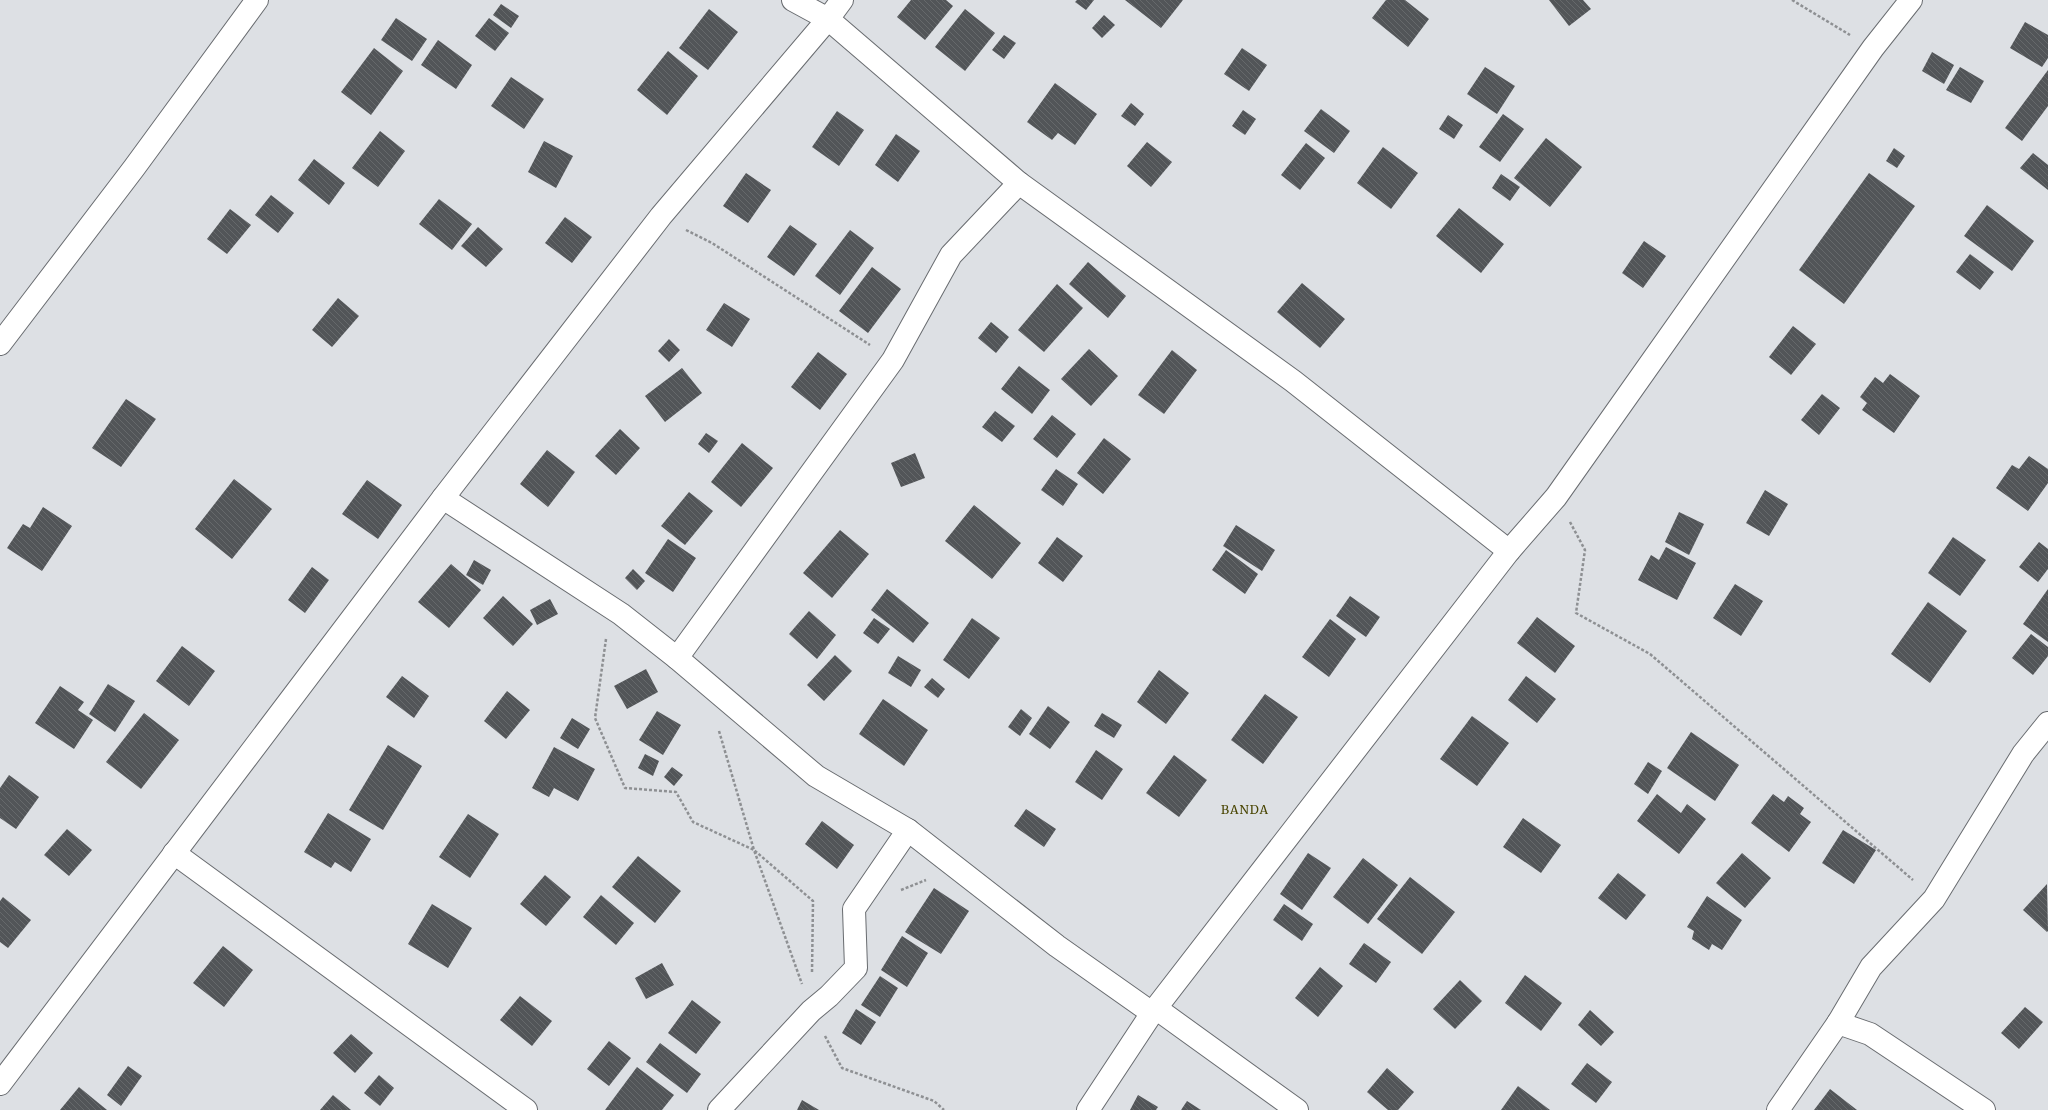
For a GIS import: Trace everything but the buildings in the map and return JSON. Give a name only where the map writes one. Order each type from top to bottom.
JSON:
[{"type":"street","points":[[0,344],[134,168],[256,0]]},
{"type":"street","points":[[793,0],[828,19],[1019,183],[1293,381],[1509,551]]},
{"type":"street","points":[[0,1084],[444,498],[661,216],[828,19],[842,0]]},
{"type":"street","points":[[1088,1110],[1154,1011],[1509,551],[1556,497],[1873,48],[1911,0]]},
{"type":"street","points":[[677,658],[893,360],[951,255],[1019,183]]},
{"type":"street","points":[[444,498],[621,614],[677,658],[816,776],[908,830],[1057,946],[1297,1110]]},
{"type":"street","points":[[1778,1110],[1838,1023],[1871,967],[1934,898],[2023,754],[2048,723]]},
{"type":"street","points":[[719,1110],[811,1011],[829,996],[856,968],[854,909],[908,830]]},
{"type":"street","points":[[174,853],[526,1110]]},
{"type":"street","points":[[1838,1023],[1870,1034],[1984,1110]]},
{"type":"path","points":[[1792,0],[1873,48]]},
{"type":"path","points":[[661,216],[712,243],[893,360]]},
{"type":"path","points":[[1556,497],[1585,550],[1576,613],[1650,654],[1934,898]]},
{"type":"path","points":[[621,614],[608,627],[595,718],[624,788],[676,792],[693,822],[754,850],[813,902],[811,1011]]},
{"type":"path","points":[[718,726],[754,850],[811,1011],[842,1068],[934,1101],[944,1110]]},
{"type":"path","points":[[898,891],[928,879]]},
{"type":"district","name":"BANDA","points":[[1245,809]]}]
